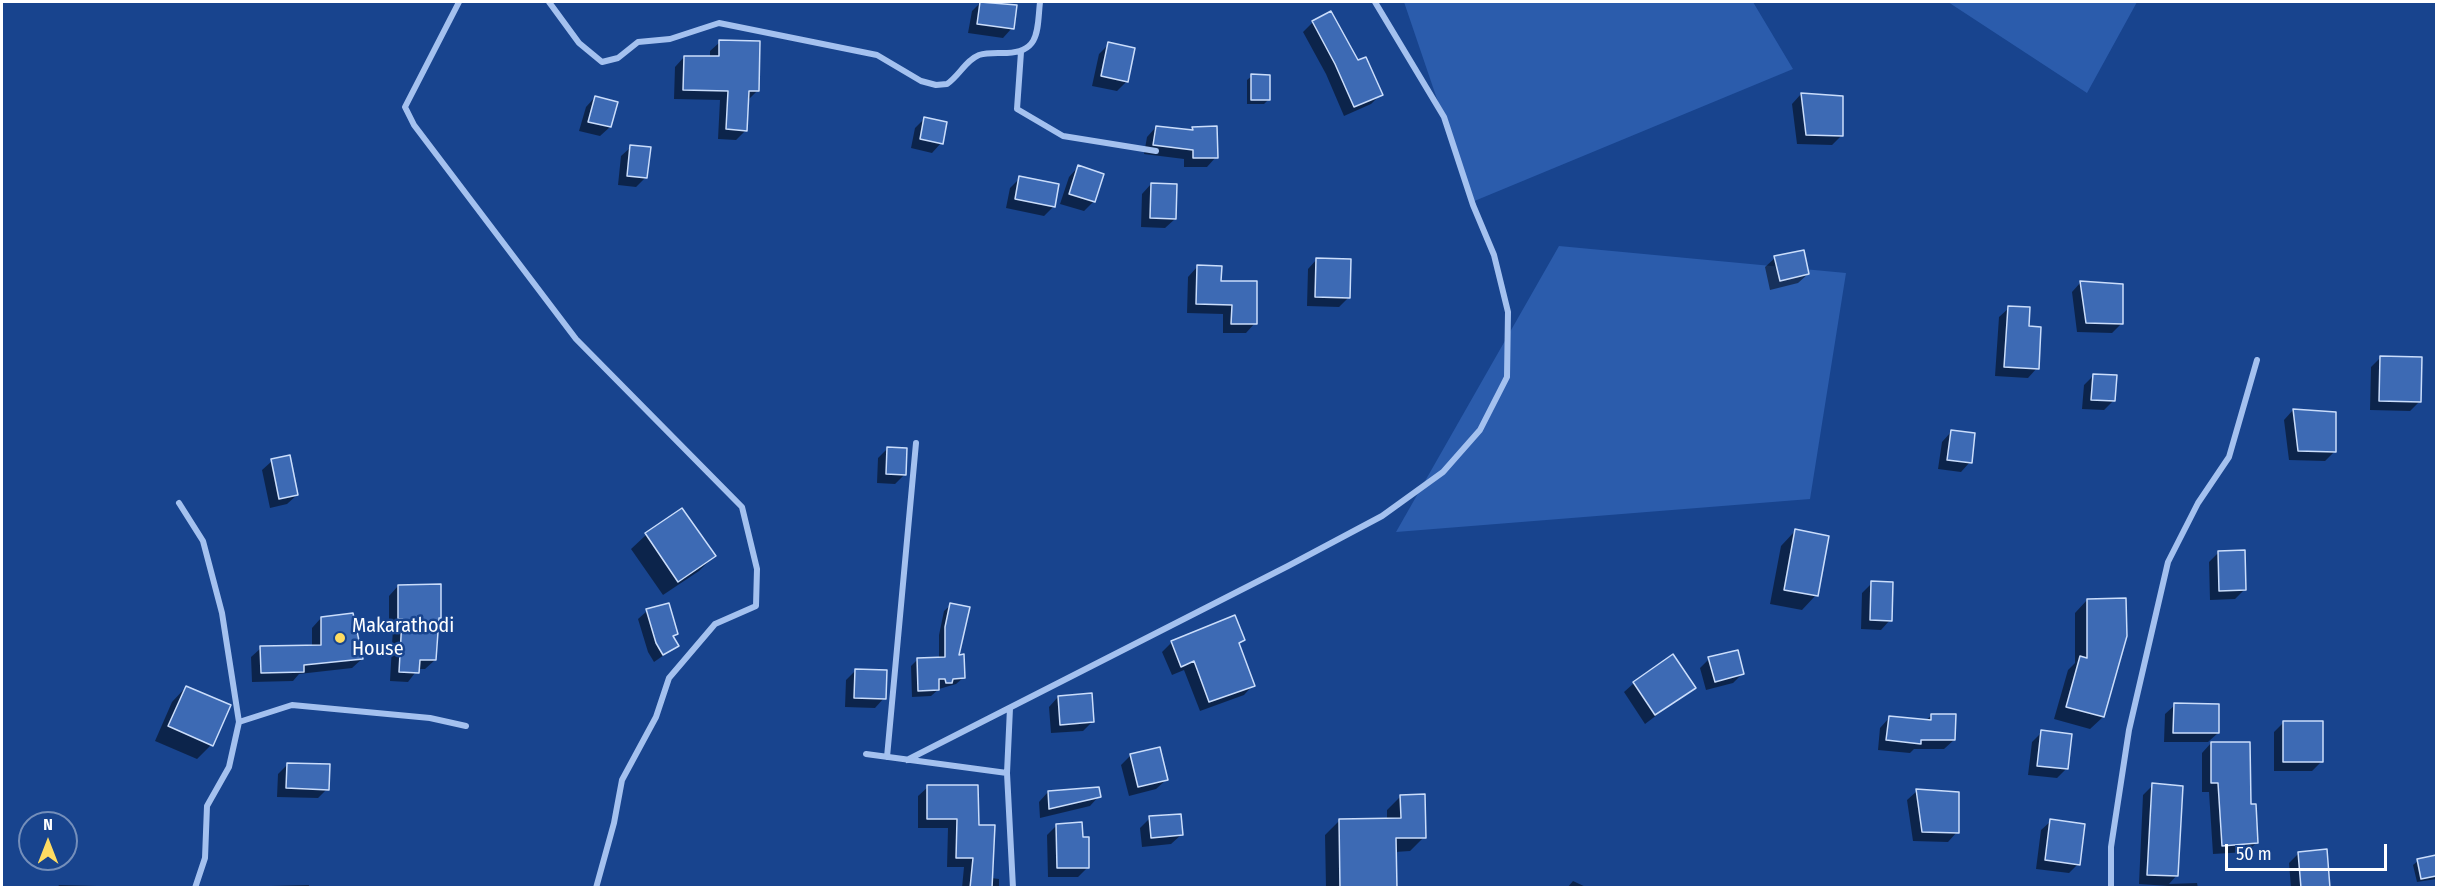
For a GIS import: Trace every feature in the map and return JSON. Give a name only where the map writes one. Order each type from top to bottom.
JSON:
[{"type":"street","points":[[459,2],[405,107],[414,125],[576,339],[742,507],[757,569],[756,606],[716,624],[669,678],[656,717],[622,780],[614,823],[596,888]]},
{"type":"street","points":[[549,2],[579,43],[602,62],[618,58],[638,42],[670,39],[719,23],[877,55],[908,75],[936,85],[947,84],[979,55],[1021,52],[1034,41],[1040,2]]},
{"type":"street","points":[[907,760],[1382,516],[1443,472],[1480,430],[1507,377],[1508,312],[1497,267],[1444,117],[1375,2]]},
{"type":"street","points":[[1021,52],[1017,109],[1063,136],[1156,151]]},
{"type":"street","points":[[2111,888],[2111,847],[2129,730],[2168,562],[2198,503],[2229,457],[2257,360]]},
{"type":"street","points":[[887,757],[916,443]]},
{"type":"street","points":[[179,503],[203,541],[222,613],[239,722],[229,767],[207,806],[205,858],[195,888]]},
{"type":"street","points":[[239,722],[292,705],[430,718],[466,726]]},
{"type":"street","points":[[1010,708],[1007,773],[1013,888]]},
{"type":"street","points":[[866,754],[1007,773]]},
{"type":"shaded area","points":[[1404,2],[1753,2],[1793,69],[1472,202]]},
{"type":"shaded area","points":[[1948,2],[2137,2],[2087,93]]},
{"type":"shaded area","points":[[1559,246],[1846,273],[1810,499],[1396,532]]},
{"type":"building","points":[[980,2],[1017,5],[1014,29],[977,24]]},
{"type":"building","points":[[1331,11],[1358,60],[1366,57],[1383,95],[1354,107],[1312,21]]},
{"type":"building","points":[[719,40],[760,41],[759,91],[749,91],[747,131],[726,129],[728,91],[683,90],[684,56],[719,56]]},
{"type":"building","points":[[1108,42],[1135,48],[1128,82],[1101,76]]},
{"type":"building","points":[[1251,74],[1270,75],[1270,100],[1251,100]]},
{"type":"building","points":[[1801,93],[1843,96],[1843,136],[1806,135]]},
{"type":"building","points":[[595,96],[618,102],[611,127],[588,122]]},
{"type":"building","points":[[924,117],[947,122],[943,144],[920,139]]},
{"type":"building","points":[[1156,126],[1193,130],[1192,127],[1217,126],[1218,158],[1193,158],[1193,150],[1153,145]]},
{"type":"building","points":[[630,145],[651,147],[647,178],[627,176]]},
{"type":"building","points":[[1078,165],[1104,174],[1095,202],[1069,194]]},
{"type":"building","points":[[1019,176],[1059,184],[1055,207],[1015,199]]},
{"type":"building","points":[[1151,183],[1177,184],[1176,219],[1150,218]]},
{"type":"building","points":[[1804,250],[1809,274],[1780,281],[1774,256]]},
{"type":"building","points":[[1316,258],[1351,259],[1350,298],[1315,297]]},
{"type":"building","points":[[1197,265],[1222,266],[1221,281],[1257,281],[1257,324],[1231,324],[1232,305],[1196,304]]},
{"type":"building","points":[[2080,281],[2123,284],[2123,324],[2086,323]]},
{"type":"building","points":[[2008,306],[2030,307],[2029,326],[2041,327],[2039,369],[2004,367]]},
{"type":"building","points":[[2380,356],[2422,357],[2421,402],[2379,401]]},
{"type":"building","points":[[2093,374],[2117,375],[2115,401],[2091,400]]},
{"type":"building","points":[[2293,409],[2336,412],[2336,452],[2298,451]]},
{"type":"building","points":[[1951,430],[1975,433],[1972,463],[1947,460]]},
{"type":"building","points":[[887,447],[907,448],[906,475],[886,474]]},
{"type":"building","points":[[290,455],[298,495],[279,499],[271,459]]},
{"type":"building","points":[[682,508],[716,556],[678,582],[645,533]]},
{"type":"building","points":[[1795,529],[1829,536],[1818,596],[1784,590]]},
{"type":"building","points":[[2245,550],[2246,590],[2219,591],[2218,551]]},
{"type":"building","points":[[1871,581],[1893,582],[1892,621],[1870,620]]},
{"type":"building","points":[[441,584],[441,618],[439,618],[436,660],[420,660],[419,673],[399,672],[402,619],[398,619],[398,585]]},
{"type":"building","points":[[2126,598],[2127,636],[2104,717],[2066,707],[2080,656],[2087,658],[2087,599]]},
{"type":"building","points":[[669,603],[678,634],[673,636],[679,646],[663,655],[656,643],[646,609]]},
{"type":"building","points":[[950,603],[970,607],[959,655],[964,654],[965,678],[953,679],[952,683],[939,679],[939,690],[918,691],[917,658],[945,657],[945,627]]},
{"type":"building","points":[[353,613],[363,659],[304,665],[304,672],[261,673],[260,646],[321,645],[321,617]]},
{"type":"building","points":[[1235,615],[1245,640],[1239,643],[1255,686],[1209,702],[1194,661],[1181,667],[1171,641]]},
{"type":"building","points":[[1738,650],[1744,674],[1715,682],[1708,657]]},
{"type":"building","points":[[1673,654],[1696,688],[1655,715],[1633,682]]},
{"type":"building","points":[[855,669],[887,670],[886,699],[854,698]]},
{"type":"building","points":[[186,686],[231,705],[213,746],[168,726]]},
{"type":"building","points":[[1092,693],[1094,722],[1060,725],[1058,696]]},
{"type":"building","points":[[2174,703],[2219,704],[2219,733],[2173,733]]},
{"type":"building","points":[[1931,714],[1956,714],[1955,740],[1921,740],[1921,744],[1886,740],[1889,716],[1931,720]]},
{"type":"building","points":[[2283,721],[2323,721],[2323,762],[2283,762]]},
{"type":"building","points":[[2041,730],[2072,734],[2068,769],[2037,766]]},
{"type":"building","points":[[2211,742],[2250,742],[2251,804],[2256,804],[2258,843],[2222,846],[2218,783],[2211,783]]},
{"type":"building","points":[[1160,747],[1168,780],[1138,787],[1130,754]]},
{"type":"building","points":[[287,763],[330,764],[329,790],[286,788]]},
{"type":"building","points":[[2152,783],[2183,786],[2178,876],[2147,875]]},
{"type":"building","points":[[927,785],[978,785],[979,825],[995,825],[992,888],[970,888],[973,858],[956,858],[957,819],[927,819]]},
{"type":"building","points":[[1099,787],[1101,797],[1049,809],[1048,791]]},
{"type":"building","points":[[1916,789],[1959,792],[1959,833],[1922,832]]},
{"type":"building","points":[[1425,794],[1426,838],[1396,838],[1397,888],[1340,888],[1339,819],[1401,818],[1400,795]]},
{"type":"building","points":[[1181,814],[1183,835],[1151,838],[1149,816]]},
{"type":"building","points":[[2050,819],[2085,824],[2080,865],[2045,860]]},
{"type":"building","points":[[1082,822],[1083,837],[1089,837],[1089,868],[1057,868],[1056,824]]},
{"type":"building","points":[[2327,849],[2330,888],[2301,888],[2298,852]]},
{"type":"building","points":[[2436,855],[2436,876],[2421,879],[2417,859]]},
{"type":"place","name":"Makarathodi House","points":[[340,638]]}]
